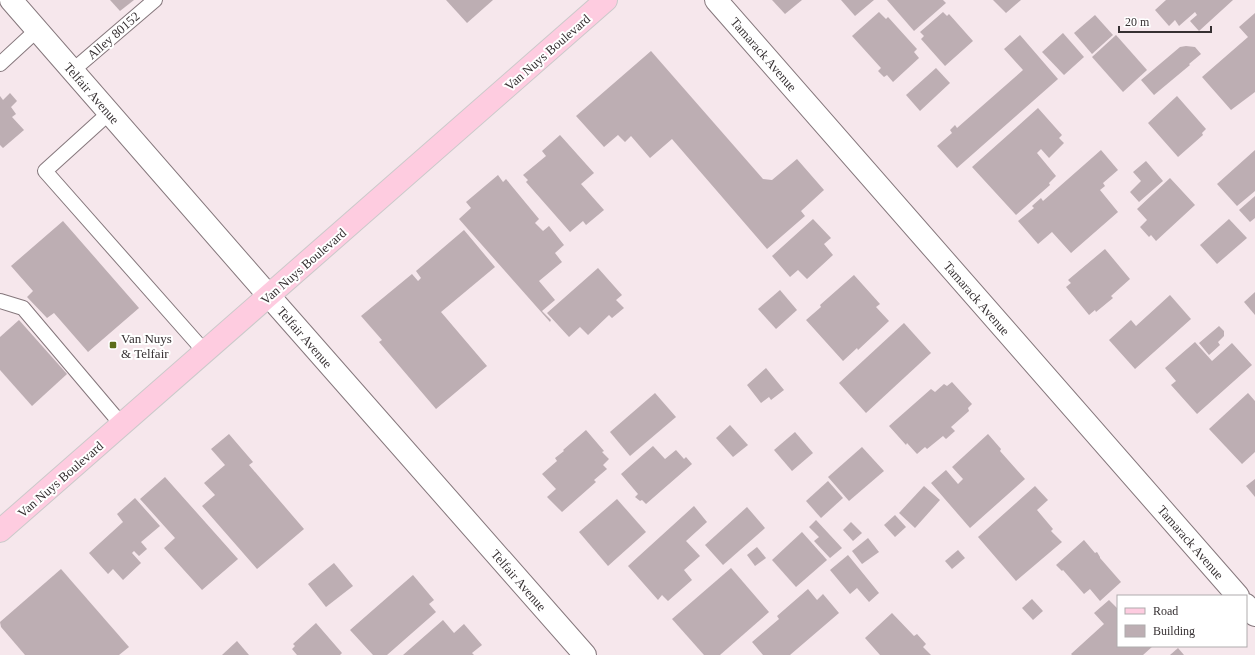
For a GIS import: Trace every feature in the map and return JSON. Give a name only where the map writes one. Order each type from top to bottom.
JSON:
[{"type":"main road","name":"Van Nuys Boulevard","points":[[0,531],[606,0]]},
{"type":"street","name":"Telfair Avenue","points":[[11,0],[585,655]]},
{"type":"street","name":"Tamarack Avenue","points":[[716,0],[1237,595]]},
{"type":"street","points":[[1247,606],[1255,615]]},
{"type":"lane","name":"Alley 80152","points":[[72,70],[155,0]]},
{"type":"lane","points":[[0,64],[37,30]]},
{"type":"lane","points":[[109,113],[45,171],[205,352]]},
{"type":"lane","points":[[0,302],[23,308],[122,425]]},
{"type":"building","points":[[110,0],[134,0],[120,11]]},
{"type":"building","points":[[446,0],[493,0],[467,23]]},
{"type":"building","points":[[772,0],[802,0],[785,14]]},
{"type":"building","points":[[841,0],[874,0],[855,16]]},
{"type":"building","points":[[887,0],[943,0],[946,3],[914,31]]},
{"type":"building","points":[[993,0],[1021,0],[1006,13]]},
{"type":"building","points":[[1166,0],[1233,0],[1199,31],[1190,21],[1197,15],[1195,12],[1179,26],[1175,20],[1169,26],[1155,10]]},
{"type":"building","points":[[879,12],[886,19],[888,17],[917,49],[914,52],[919,58],[893,82],[887,75],[884,77],[878,71],[881,68],[852,36]]},
{"type":"building","points":[[943,12],[947,16],[949,14],[973,41],[945,66],[921,39],[924,36],[920,32]]},
{"type":"building","points":[[1255,13],[1255,92],[1231,110],[1202,77],[1248,37],[1239,27]]},
{"type":"building","points":[[1095,15],[1113,35],[1092,54],[1074,33]]},
{"type":"building","points":[[1063,33],[1084,57],[1064,75],[1042,52]]},
{"type":"building","points":[[1020,35],[1058,79],[957,168],[937,146],[952,133],[950,130],[955,125],[957,128],[1023,70],[1004,49]]},
{"type":"building","points":[[1116,35],[1147,70],[1123,92],[1092,57]]},
{"type":"building","points":[[1180,47],[1195,47],[1201,54],[1154,95],[1141,80]]},
{"type":"building","points":[[651,51],[763,179],[772,180],[797,159],[824,190],[801,211],[805,216],[767,249],[672,139],[650,158],[631,136],[625,142],[618,135],[604,147],[576,116]]},
{"type":"building","points":[[936,68],[950,83],[920,111],[906,95]]},
{"type":"building","points":[[10,93],[17,101],[11,107],[16,114],[12,117],[24,130],[3,148],[0,145],[0,96],[3,100]]},
{"type":"building","points":[[1177,96],[1206,129],[1202,133],[1203,135],[1178,157],[1148,123]]},
{"type":"building","points":[[1038,108],[1062,135],[1059,138],[1064,143],[1049,158],[1041,149],[1037,153],[1056,176],[1049,183],[1050,185],[1016,215],[972,167]]},
{"type":"building","points":[[560,135],[594,173],[581,184],[604,210],[586,225],[583,221],[570,232],[526,182],[528,180],[523,175],[546,156],[542,151]]},
{"type":"building","points":[[1101,150],[1118,170],[1103,183],[1105,186],[1100,190],[1118,212],[1071,253],[1052,232],[1038,244],[1018,221],[1034,208],[1032,206],[1041,198],[1043,201]]},
{"type":"building","points":[[1255,150],[1255,191],[1237,206],[1217,184]]},
{"type":"building","points":[[1146,161],[1163,181],[1139,202],[1130,192],[1141,181],[1133,172]]},
{"type":"building","points":[[498,175],[503,182],[506,179],[539,219],[535,223],[543,231],[549,226],[564,245],[555,253],[562,262],[539,281],[555,300],[542,311],[551,320],[550,322],[459,219],[471,208],[466,202]]},
{"type":"building","points":[[1170,178],[1195,205],[1156,241],[1151,235],[1149,237],[1140,227],[1147,220],[1137,209]]},
{"type":"building","points":[[1255,196],[1255,218],[1250,222],[1239,210]]},
{"type":"building","points":[[813,219],[831,238],[824,244],[833,255],[807,279],[798,270],[790,277],[772,256]]},
{"type":"building","points":[[1229,219],[1247,238],[1217,264],[1200,245]]},
{"type":"building","points":[[63,221],[139,308],[88,352],[54,313],[47,318],[27,297],[33,291],[11,266]]},
{"type":"building","points":[[464,230],[495,267],[441,312],[487,366],[436,409],[379,342],[382,340],[361,316],[412,274],[418,281],[421,278],[416,271]]},
{"type":"building","points":[[1105,249],[1130,279],[1111,296],[1113,298],[1096,312],[1095,310],[1089,315],[1066,287],[1071,283],[1068,280]]},
{"type":"building","points":[[598,268],[622,295],[616,300],[624,308],[612,318],[609,315],[588,335],[580,327],[569,337],[547,313]]},
{"type":"building","points":[[854,275],[880,304],[876,307],[889,321],[858,350],[857,348],[843,361],[806,320],[821,307],[820,305]]},
{"type":"building","points":[[780,290],[797,310],[776,329],[758,309]]},
{"type":"building","points":[[1255,292],[1255,315],[1244,302]]},
{"type":"building","points":[[1170,295],[1191,319],[1135,369],[1109,340],[1131,320],[1136,326]]},
{"type":"building","points":[[19,320],[67,374],[32,406],[0,370],[0,337]]},
{"type":"building","points":[[904,323],[931,353],[866,413],[839,383]]},
{"type":"building","points":[[1219,326],[1224,331],[1224,336],[1218,342],[1220,345],[1209,355],[1199,343]]},
{"type":"building","points":[[1195,342],[1212,361],[1232,343],[1252,365],[1197,414],[1171,385],[1176,381],[1165,368]]},
{"type":"building","points":[[766,368],[784,390],[771,400],[769,397],[761,403],[747,385]]},
{"type":"building","points":[[952,382],[972,404],[968,408],[969,411],[951,427],[955,431],[946,439],[943,436],[927,449],[925,447],[917,454],[907,443],[906,445],[889,426],[931,389],[935,392],[944,384],[947,386]]},
{"type":"building","points":[[655,393],[676,417],[630,456],[610,432]]},
{"type":"building","points":[[1248,393],[1255,401],[1255,452],[1242,464],[1209,429]]},
{"type":"building","points":[[730,425],[748,445],[733,457],[716,438]]},
{"type":"building","points":[[586,430],[609,459],[603,465],[607,469],[594,480],[596,482],[562,512],[547,497],[556,489],[542,474],[557,461],[555,458],[564,451],[563,450]]},
{"type":"building","points":[[795,432],[813,453],[792,471],[774,450]]},
{"type":"building","points":[[229,434],[253,462],[249,465],[304,529],[257,569],[202,506],[215,495],[204,483],[225,465],[211,449]]},
{"type":"building","points":[[988,434],[1001,449],[1000,451],[1025,479],[970,528],[931,483],[946,470],[958,484],[963,479],[952,467]]},
{"type":"building","points":[[653,446],[665,459],[676,450],[684,459],[686,457],[692,464],[646,504],[642,500],[640,501],[635,497],[638,494],[621,474]]},
{"type":"building","points":[[862,447],[884,471],[849,501],[828,477]]},
{"type":"building","points":[[165,477],[238,559],[202,590],[164,548],[175,538],[140,499]]},
{"type":"building","points":[[1255,479],[1255,497],[1246,486]]},
{"type":"building","points":[[828,481],[843,498],[821,518],[806,501]]},
{"type":"building","points":[[924,486],[940,500],[915,528],[899,513]]},
{"type":"building","points":[[1035,486],[1048,500],[1037,510],[1053,529],[1051,531],[1062,542],[1016,581],[978,537]]},
{"type":"building","points":[[135,498],[160,526],[141,542],[147,549],[139,556],[134,551],[132,553],[141,563],[123,580],[113,569],[108,574],[89,553],[123,522],[117,514]]},
{"type":"building","points":[[617,499],[646,532],[608,566],[579,532]]},
{"type":"building","points":[[694,506],[707,522],[686,541],[700,556],[684,570],[692,580],[668,601],[662,595],[658,600],[628,566]]},
{"type":"building","points":[[747,507],[765,528],[723,565],[705,545]]},
{"type":"building","points":[[895,515],[906,527],[895,537],[884,525]]},
{"type":"building","points":[[816,520],[842,548],[830,558],[814,541],[819,537],[809,527]]},
{"type":"building","points":[[851,522],[862,533],[853,541],[843,530]]},
{"type":"building","points":[[802,532],[827,560],[796,587],[772,560]]},
{"type":"building","points":[[868,538],[879,552],[862,564],[852,551]]},
{"type":"building","points":[[1084,540],[1095,553],[1097,552],[1100,558],[1121,582],[1100,601],[1090,589],[1084,594],[1063,570],[1062,571],[1056,565]]},
{"type":"building","points":[[757,547],[766,558],[755,566],[747,555]]},
{"type":"building","points":[[958,550],[965,558],[952,569],[945,561]]},
{"type":"building","points":[[848,555],[879,593],[869,602],[857,588],[850,594],[830,570]]},
{"type":"building","points":[[334,563],[353,586],[326,607],[308,584]]},
{"type":"building","points":[[731,568],[769,612],[720,655],[704,655],[672,619]]},
{"type":"building","points":[[61,569],[129,647],[119,655],[25,655],[1,627],[0,622]]},
{"type":"building","points":[[413,575],[434,600],[429,604],[436,612],[387,655],[373,655],[350,630]]},
{"type":"building","points":[[808,589],[817,600],[823,594],[839,613],[790,655],[763,655],[752,642],[779,619],[777,616]]},
{"type":"building","points":[[1032,599],[1043,611],[1033,620],[1022,608]]},
{"type":"building","points":[[1109,600],[1117,608],[1117,647],[1152,647],[1143,655],[1072,655],[1071,654],[1104,624],[1094,613]]},
{"type":"building","points":[[892,613],[914,636],[917,634],[926,644],[923,647],[931,655],[880,655],[865,638]]},
{"type":"building","points":[[443,620],[454,633],[464,624],[482,645],[472,653],[474,655],[403,655]]},
{"type":"building","points":[[316,623],[342,653],[340,655],[297,655],[292,649],[295,646],[293,644]]},
{"type":"building","points":[[237,641],[249,655],[222,655]]},
{"type":"building","points":[[1178,648],[1184,655],[1170,655]]},
{"type":"place","name":"Van Nuys & Telfair","points":[[113,345]]}]
